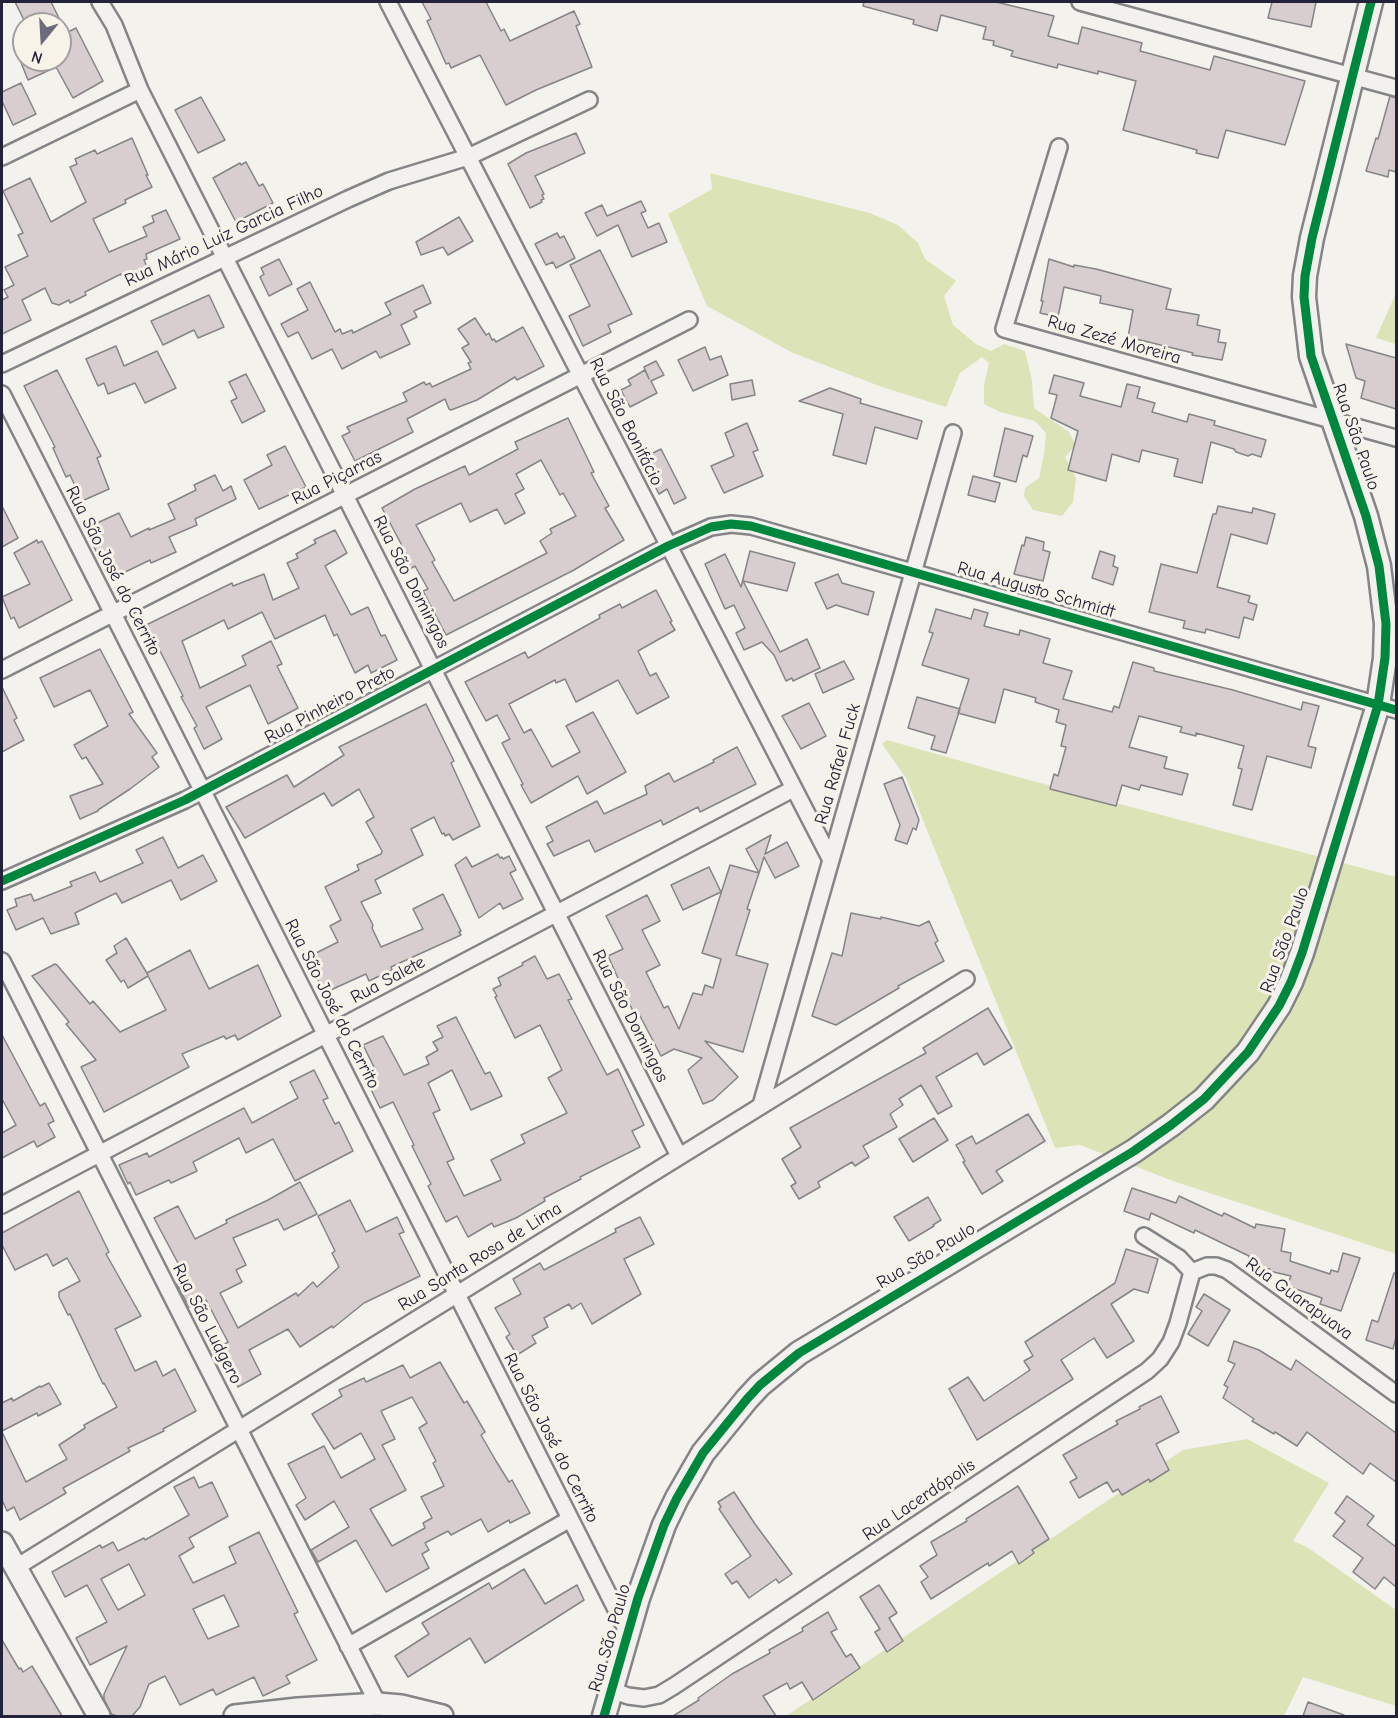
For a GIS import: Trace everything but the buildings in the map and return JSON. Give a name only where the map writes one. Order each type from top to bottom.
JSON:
[{"type":"main road","name":"Rua São Paulo","points":[[604,1716],[655,1547],[676,1498],[703,1453],[726,1422],[760,1385],[799,1353],[824,1337],[1134,1151],[1204,1099],[1248,1052],[1279,1006],[1302,953],[1387,707],[1386,624],[1379,566],[1366,516],[1311,356],[1306,326],[1305,276],[1312,238],[1371,2]]},
{"type":"street","name":"Rua São Domingos","points":[[100,2],[114,25],[140,90],[679,1156]]},
{"type":"street","name":"Rua São Bonifácio","points":[[388,2],[831,860]]},
{"type":"street","points":[[1080,2],[1396,87]]},
{"type":"street","points":[[2,157],[140,90]]},
{"type":"street","name":"Rua Mário Luiz Garcia Filho","points":[[2,364],[389,181],[468,157],[589,100]]},
{"type":"street","name":"Rua Zezé Moreira","points":[[1059,147],[1004,329],[1396,438]]},
{"type":"street","name":"Rua Piçarras","points":[[2,670],[689,320]]},
{"type":"street","name":"Rua São José do Cerrito","points":[[2,394],[628,1633]]},
{"type":"street","name":"Rua Rafael Fuck","points":[[761,1106],[953,433]]},
{"type":"street","name":"Rua Augusto Schmidt","points":[[668,546],[711,527],[751,526],[1387,707]]},
{"type":"street","name":"Rua Pinheiro Preto","points":[[2,881],[202,791],[668,546]]},
{"type":"street","name":"Rua Salete","points":[[2,1205],[794,789]]},
{"type":"street","name":"Rua São Ludgero","points":[[2,961],[378,1704]]},
{"type":"street","name":"Rua Santa Rosa de Lima","points":[[15,1568],[966,979]]},
{"type":"street","points":[[1144,1236],[1172,1253],[1192,1272]]},
{"type":"street","name":"Rua Guarapuava","points":[[1192,1272],[1207,1266],[1227,1270],[1396,1394]]},
{"type":"street","name":"Rua Lacerdópolis","points":[[612,1690],[628,1696],[644,1698],[659,1695],[675,1686],[1147,1371],[1160,1359],[1171,1342],[1192,1272]]},
{"type":"street","points":[[348,1646],[570,1519]]},
{"type":"street","points":[[2,1543],[99,1716]]},
{"type":"street","points":[[235,1716],[298,1708],[378,1704],[401,1706],[442,1716]]},
{"type":"green space","points":[[710,173],[870,213],[898,225],[918,243],[925,259],[956,281],[944,296],[953,325],[976,344],[991,351],[1004,344],[1025,351],[1032,380],[1034,408],[1069,432],[1076,445],[1065,457],[1076,478],[1073,502],[1062,516],[1033,510],[1024,496],[1025,488],[1039,478],[1046,433],[1035,421],[1000,412],[984,404],[984,385],[989,363],[982,357],[960,373],[946,407],[882,387],[793,353],[707,306],[668,214],[712,189]]},
{"type":"green space","points":[[1396,293],[1396,344],[1376,338]]},
{"type":"green space","points":[[887,740],[1396,877],[1396,1254],[1173,1181],[1080,1145],[1055,1148],[906,778],[882,744]]},
{"type":"green space","points":[[1247,1439],[1329,1483],[1293,1541],[1307,1547],[1396,1610],[1396,1706],[1303,1677],[1284,1716],[786,1716],[1183,1450]]},
{"type":"cycle path","points":[[604,1716],[638,1598],[664,1525],[703,1453],[760,1385],[799,1353],[1134,1151],[1171,1125],[1204,1099],[1248,1052],[1279,1006],[1291,982],[1302,953],[1378,705],[1385,658],[1386,624],[1379,566],[1366,516],[1311,356],[1304,297],[1305,276],[1312,238],[1371,2]]},
{"type":"cycle path","points":[[2,881],[185,800],[668,546],[711,527],[731,524],[751,526],[1396,710]]}]
